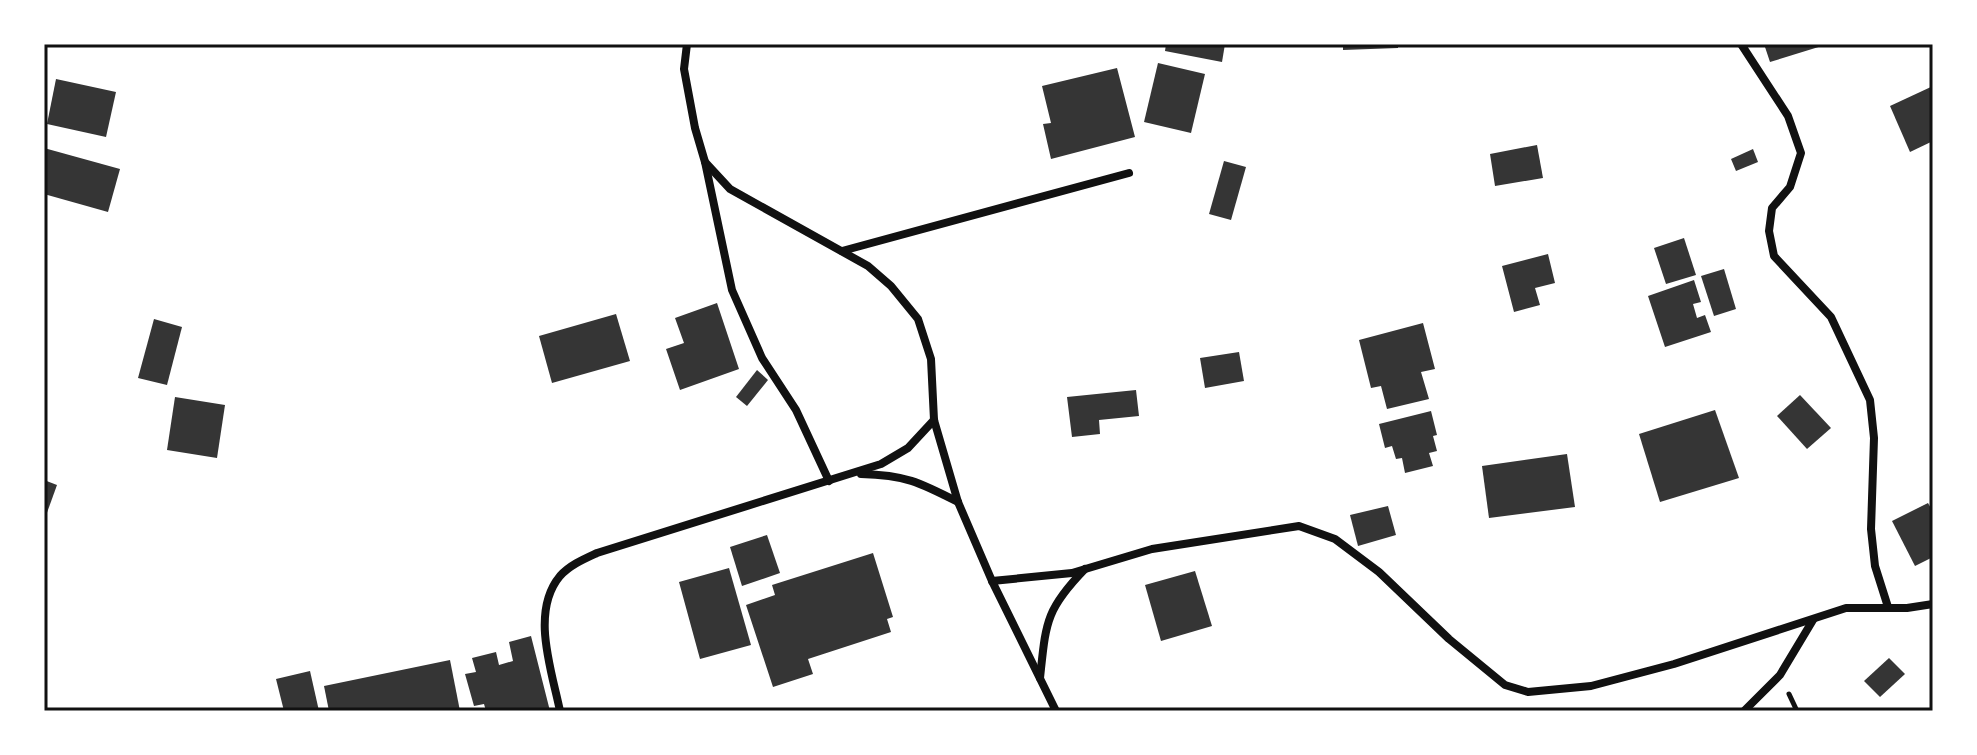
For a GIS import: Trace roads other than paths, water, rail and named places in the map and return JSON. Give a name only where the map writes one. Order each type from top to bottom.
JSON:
[{"type":"street","points":[[687,44],[684,69],[732,290],[762,358],[796,410],[829,481]]},
{"type":"street","points":[[1741,44],[1788,116],[1801,153],[1790,187],[1772,208],[1769,231],[1774,256],[1831,317],[1870,400],[1874,438],[1871,529],[1875,566],[1888,607]]},
{"type":"street","points":[[705,162],[730,189],[868,266],[891,286],[918,319],[931,359],[934,420],[958,502],[992,581],[1056,711]]},
{"type":"street","points":[[842,251],[1129,173]]},
{"type":"street","points":[[560,711],[545,618],[550,595],[560,577],[576,563],[597,553],[881,464],[908,448],[934,420]]},
{"type":"street","points":[[852,473],[895,475],[916,480],[958,502]]},
{"type":"street","points":[[992,581],[1072,573],[1152,549],[1299,526],[1335,539],[1379,572],[1449,639],[1505,685],[1528,692],[1591,686],[1674,664],[1846,608],[1907,608],[1933,604]]},
{"type":"street","points":[[1039,679],[1052,608],[1085,568]]},
{"type":"street","points":[[1744,711],[1780,675],[1813,619]]}]
